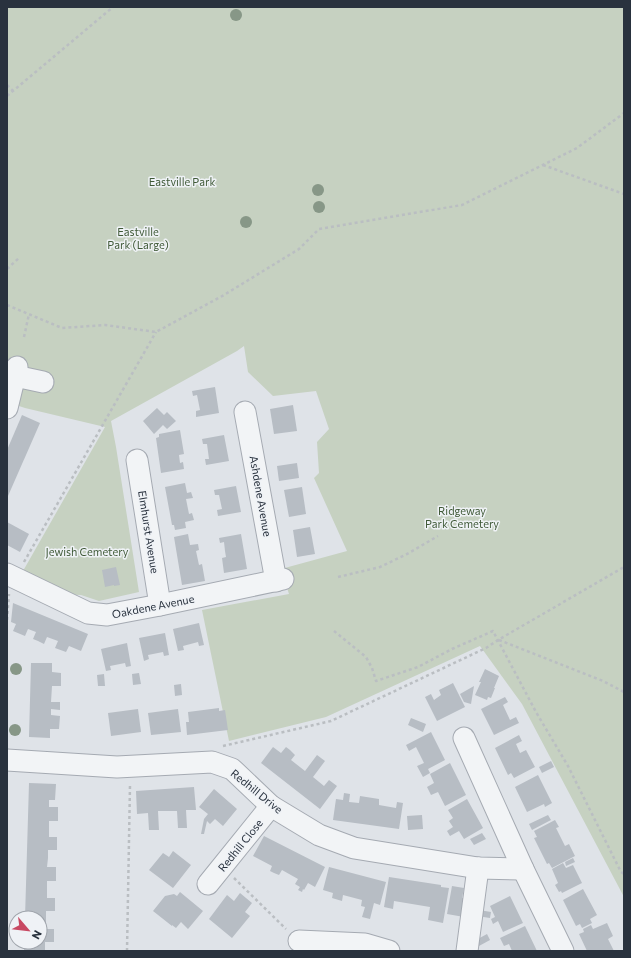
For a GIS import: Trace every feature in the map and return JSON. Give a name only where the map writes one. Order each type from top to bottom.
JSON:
[{"type":"street","points":[[7,408],[16,372],[43,382]]},
{"type":"street","name":"Ashdene Avenue","points":[[245,412],[279,580]]},
{"type":"street","name":"Elmhurst Avenue","points":[[137,460],[160,605]]},
{"type":"street","name":"Oakdene Avenue","points":[[11,576],[88,613],[107,615],[279,580]]},
{"type":"street","points":[[464,738],[523,869],[563,951]]},
{"type":"street","name":"Redhill Drive","points":[[7,760],[117,767],[212,762],[232,769],[271,806],[319,835],[354,848],[478,868],[523,869]]},
{"type":"street","name":"Redhill Close","points":[[208,884],[271,806]]},
{"type":"street","points":[[467,951],[478,868]]},
{"type":"street","points":[[299,942],[365,944],[388,951]]},
{"type":"path","points":[[7,96],[113,7]]},
{"type":"path","points":[[7,85],[13,92]]},
{"type":"path","points":[[7,620],[11,576],[156,332],[224,295],[299,249],[318,229],[462,205],[577,148],[624,113]]},
{"type":"path","points":[[542,165],[624,194]]},
{"type":"path","points":[[7,269],[19,258]]},
{"type":"path","points":[[7,305],[62,328],[104,325],[156,332]]},
{"type":"path","points":[[24,337],[29,314]]},
{"type":"path","points":[[338,577],[380,567],[407,554],[438,536]]},
{"type":"path","points":[[212,762],[221,746],[331,721],[486,648],[624,567]]},
{"type":"path","points":[[334,631],[366,657],[372,668],[376,681],[418,667],[452,649],[493,631],[536,712],[568,766],[621,872],[624,874]]},
{"type":"path","points":[[498,640],[603,681],[624,692]]},
{"type":"path","points":[[127,951],[130,766]]},
{"type":"path","points":[[222,867],[299,942]]},
{"type":"green space","points":[[7,7],[624,7],[624,897],[522,704],[480,646],[326,717],[229,741],[202,610],[289,594],[281,569],[347,551],[314,478],[319,473],[317,442],[329,429],[316,391],[273,396],[248,372],[244,346],[111,421],[139,592],[99,601],[81,595],[57,594],[23,571],[105,427],[25,408],[7,402]]},
{"type":"building","points":[[215,387],[219,413],[196,417],[196,411],[200,410],[197,395],[193,396],[192,391]]},
{"type":"building","points":[[293,405],[297,431],[274,434],[270,409]]},
{"type":"building","points":[[157,408],[164,415],[167,412],[176,421],[167,429],[163,425],[154,434],[143,421]]},
{"type":"building","points":[[22,415],[40,423],[8,496],[7,450]]},
{"type":"building","points":[[180,430],[184,454],[179,455],[180,463],[183,462],[184,469],[161,473],[156,438],[159,437],[159,434]]},
{"type":"building","points":[[224,435],[229,461],[206,465],[205,459],[209,459],[207,444],[203,444],[202,439]]},
{"type":"building","points":[[297,463],[299,478],[279,481],[277,466]]},
{"type":"building","points":[[185,483],[187,493],[191,492],[193,498],[186,499],[189,514],[192,513],[194,520],[185,522],[186,528],[175,530],[174,525],[172,525],[165,487]]},
{"type":"building","points":[[236,486],[241,512],[218,516],[217,510],[222,509],[219,495],[215,495],[214,490]]},
{"type":"building","points":[[302,487],[306,514],[289,517],[284,490]]},
{"type":"building","points":[[7,522],[29,534],[20,552],[7,545]]},
{"type":"building","points":[[310,527],[315,554],[297,557],[293,530]]},
{"type":"building","points":[[188,534],[190,545],[198,544],[199,550],[196,551],[199,565],[202,564],[205,581],[182,585],[174,537]]},
{"type":"building","points":[[241,534],[247,569],[224,573],[222,558],[226,557],[224,542],[220,543],[219,538]]},
{"type":"building","points":[[116,567],[120,585],[105,587],[102,570]]},
{"type":"building","points":[[13,603],[88,634],[81,651],[69,646],[66,652],[55,648],[58,641],[47,637],[44,644],[33,639],[36,632],[28,629],[25,636],[13,631],[16,624],[11,622]]},
{"type":"building","points":[[199,623],[204,645],[199,646],[198,642],[183,646],[184,650],[178,651],[173,629]]},
{"type":"building","points":[[165,633],[169,655],[164,656],[163,652],[148,655],[149,659],[144,661],[139,638]]},
{"type":"building","points":[[127,643],[131,666],[126,667],[125,663],[110,666],[111,670],[106,671],[101,649]]},
{"type":"building","points":[[31,663],[52,663],[52,672],[61,673],[61,686],[52,686],[51,702],[60,702],[60,710],[51,709],[51,715],[60,716],[59,729],[50,729],[50,738],[29,737]]},
{"type":"building","points":[[485,669],[499,676],[491,698],[488,697],[487,700],[475,695]]},
{"type":"building","points":[[139,673],[141,684],[133,685],[132,674]]},
{"type":"building","points":[[104,674],[105,686],[98,686],[97,675]]},
{"type":"building","points":[[453,683],[465,707],[437,721],[425,697],[431,694],[434,700],[441,695],[439,690]]},
{"type":"building","points":[[181,684],[182,695],[175,696],[174,685]]},
{"type":"building","points":[[474,686],[471,704],[464,702],[460,694]]},
{"type":"building","points":[[505,697],[508,702],[503,705],[510,720],[516,717],[519,723],[494,735],[481,709]]},
{"type":"building","points":[[219,708],[219,711],[225,710],[228,730],[187,735],[186,722],[189,722],[188,712]]},
{"type":"building","points":[[138,709],[141,732],[111,736],[108,713]]},
{"type":"building","points":[[178,709],[181,732],[151,735],[148,713]]},
{"type":"building","points":[[411,718],[426,724],[423,732],[408,725]]},
{"type":"building","points":[[431,732],[445,760],[428,769],[430,773],[423,777],[417,766],[424,763],[416,747],[409,751],[406,745]]},
{"type":"building","points":[[519,735],[522,741],[516,744],[520,753],[526,750],[535,767],[514,778],[511,773],[508,775],[495,748]]},
{"type":"building","points":[[273,747],[281,753],[286,747],[290,750],[295,755],[291,760],[305,771],[317,755],[325,761],[313,777],[324,786],[329,780],[337,786],[320,809],[261,763]]},
{"type":"building","points":[[551,761],[554,767],[542,773],[539,767]]},
{"type":"building","points":[[450,763],[466,795],[445,806],[438,792],[431,795],[427,787],[434,783],[430,774]]},
{"type":"building","points":[[538,775],[552,803],[545,807],[544,804],[527,812],[515,787]]},
{"type":"building","points":[[29,783],[56,784],[55,800],[49,800],[49,807],[58,807],[58,821],[49,821],[49,837],[57,837],[57,850],[48,850],[47,867],[56,867],[56,881],[47,881],[47,898],[55,898],[55,911],[25,910]]},
{"type":"building","points":[[194,787],[196,810],[186,810],[187,828],[178,828],[177,811],[158,811],[159,830],[149,830],[148,813],[137,814],[136,791]]},
{"type":"building","points":[[214,789],[237,809],[223,826],[215,819],[210,824],[207,821],[204,834],[201,834],[204,819],[208,814],[199,807]]},
{"type":"building","points":[[344,793],[350,794],[349,802],[359,803],[360,796],[379,799],[379,805],[396,808],[397,802],[403,803],[399,829],[333,820],[336,799],[343,800]]},
{"type":"building","points":[[467,799],[483,828],[464,839],[459,831],[450,836],[447,831],[453,827],[449,821],[453,818],[448,810]]},
{"type":"building","points":[[422,815],[423,829],[408,830],[407,816]]},
{"type":"building","points":[[548,815],[551,820],[532,830],[529,824]]},
{"type":"building","points":[[555,820],[559,827],[556,828],[565,846],[569,844],[575,856],[552,868],[549,863],[547,864],[534,838],[537,837],[534,831]]},
{"type":"building","points":[[482,833],[486,839],[474,845],[470,839]]},
{"type":"building","points":[[264,836],[325,867],[315,887],[308,883],[302,892],[298,890],[300,887],[295,884],[298,879],[282,870],[279,875],[270,871],[272,866],[253,856]]},
{"type":"building","points":[[173,851],[191,865],[173,888],[149,870],[163,853],[169,857]]},
{"type":"building","points":[[573,858],[575,862],[566,866],[565,862]]},
{"type":"building","points":[[563,863],[566,868],[573,865],[582,883],[562,893],[561,891],[559,892],[555,885],[558,883],[552,869]]},
{"type":"building","points":[[329,867],[386,882],[380,905],[374,903],[370,919],[362,917],[365,907],[361,906],[362,900],[343,895],[342,901],[332,898],[333,893],[323,890]]},
{"type":"building","points":[[389,877],[441,885],[441,887],[449,888],[443,923],[428,920],[430,907],[394,901],[393,909],[384,907]]},
{"type":"building","points":[[452,886],[464,888],[462,898],[467,899],[464,917],[447,914]]},
{"type":"building","points":[[583,889],[597,915],[590,919],[592,923],[582,928],[580,924],[576,926],[563,900]]},
{"type":"building","points":[[180,892],[203,911],[188,929],[181,922],[176,928],[172,926],[153,911],[165,896],[174,894],[177,896]]},
{"type":"building","points":[[240,893],[252,903],[245,912],[250,916],[232,938],[209,919],[227,895],[234,901]]},
{"type":"building","points":[[510,896],[523,923],[503,932],[498,921],[493,924],[491,919],[495,917],[490,906]]},
{"type":"building","points":[[479,910],[491,912],[490,918],[477,916]]},
{"type":"building","points":[[607,923],[613,936],[608,939],[614,951],[587,951],[579,934],[584,932],[583,929],[591,925],[593,929]]},
{"type":"building","points":[[525,926],[537,951],[512,951],[509,944],[504,946],[500,938]]},
{"type":"building","points":[[48,929],[54,929],[54,942],[48,942]]},
{"type":"building","points":[[487,934],[490,940],[479,946],[476,940]]},
{"type":"building","points":[[24,950],[45,950],[45,951]]},
{"type":"park label","name":"Eastville Park","points":[[182,181]]},
{"type":"park label","name":"Eastville Park (Large)","points":[[138,237]]},
{"type":"park label","name":"Ridgeway Park Cemetery","points":[[462,516]]},
{"type":"park label","name":"Jewish Cemetery","points":[[87,551]]}]
